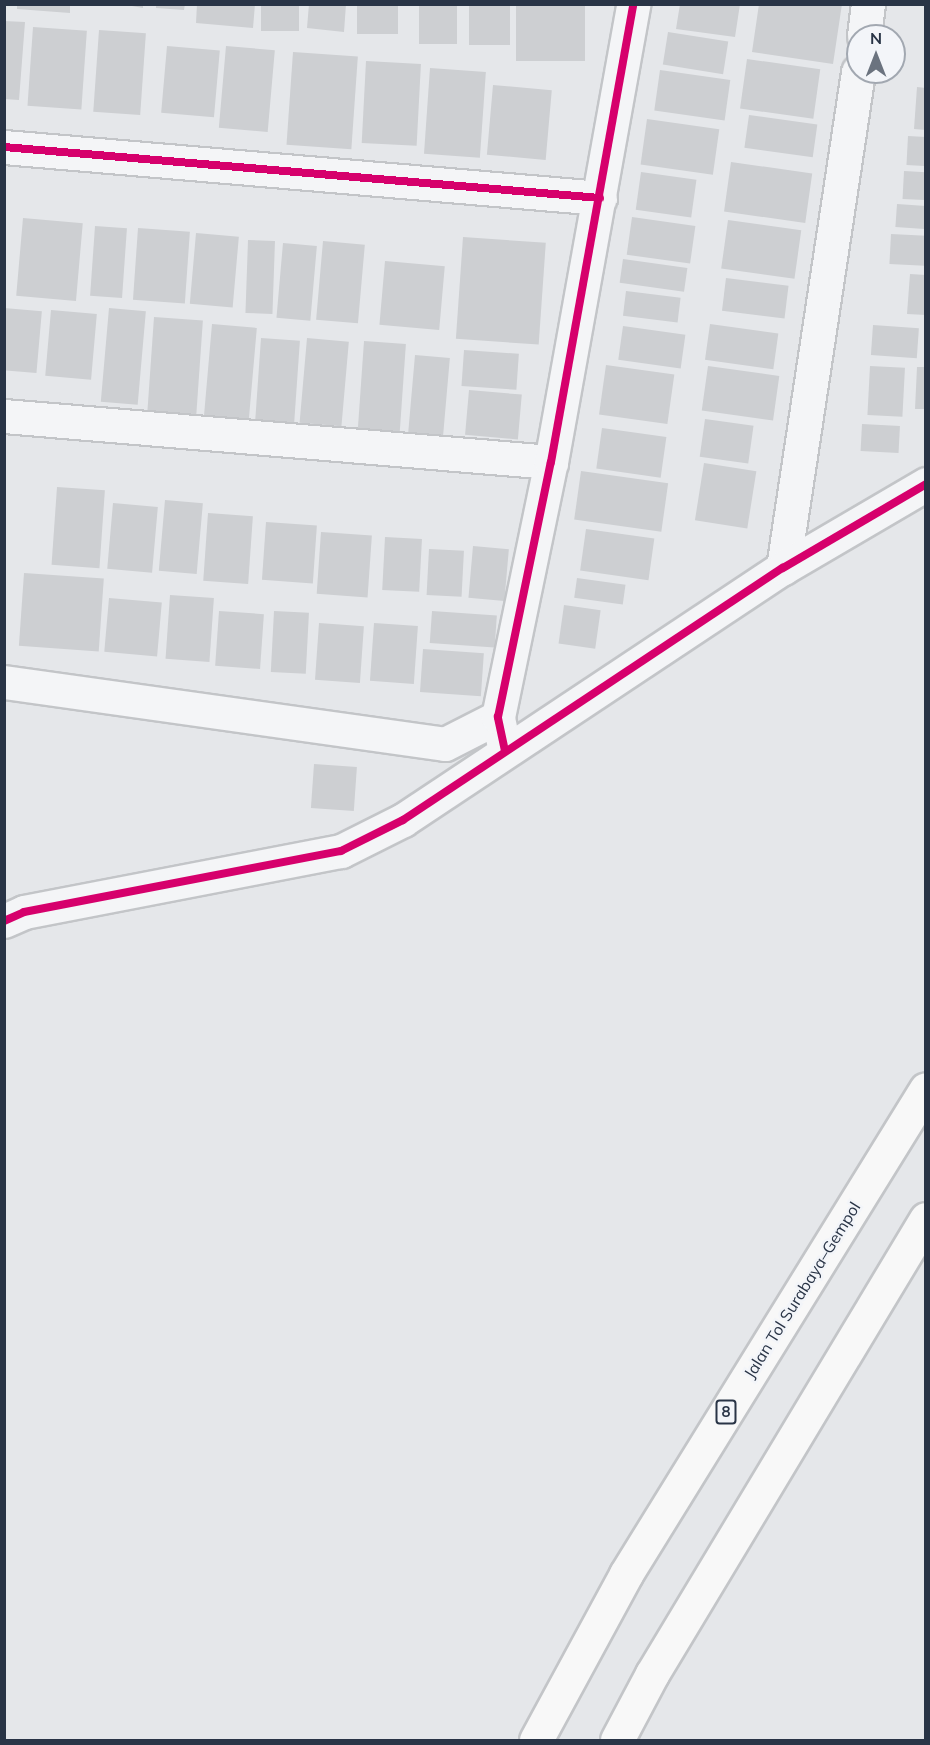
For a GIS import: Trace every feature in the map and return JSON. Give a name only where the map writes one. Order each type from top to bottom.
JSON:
[{"type":"highway","name":"Jalan Tol Surabaya–Gempol","points":[[536,1740],[626,1574],[926,1089]]},
{"type":"highway","points":[[617,1740],[652,1674],[926,1219]]},
{"type":"street","points":[[505,751],[498,717],[551,462],[633,4]]},
{"type":"street","points":[[866,24],[868,4]]},
{"type":"street","points":[[783,568],[856,84]]},
{"type":"street","points":[[4,147],[600,198]]},
{"type":"street","points":[[4,416],[551,462]]},
{"type":"street","points":[[4,921],[24,912],[341,851],[403,820],[783,568],[926,484]]},
{"type":"street","points":[[4,682],[445,744],[498,717]]},
{"type":"building","points":[[17,4],[70,4],[70,13],[17,9]]},
{"type":"building","points":[[121,4],[143,4],[143,8]]},
{"type":"building","points":[[156,4],[185,4],[184,10],[156,8]]},
{"type":"building","points":[[197,4],[255,4],[253,28],[196,23]]},
{"type":"building","points":[[261,4],[299,4],[299,31],[261,31]]},
{"type":"building","points":[[309,4],[346,4],[344,32],[307,28]]},
{"type":"building","points":[[357,4],[398,4],[398,34],[357,34]]},
{"type":"building","points":[[516,4],[585,4],[585,61],[516,61]]},
{"type":"building","points":[[680,4],[740,4],[735,37],[676,29]]},
{"type":"building","points":[[759,4],[842,4],[833,64],[752,52]]},
{"type":"building","points":[[419,5],[457,5],[457,44],[419,44]]},
{"type":"building","points":[[469,5],[510,5],[510,45],[469,45]]},
{"type":"building","points":[[4,21],[25,22],[19,100],[4,99]]},
{"type":"building","points":[[33,27],[87,31],[81,110],[27,106]]},
{"type":"building","points":[[99,30],[146,33],[140,115],[93,112]]},
{"type":"building","points":[[668,32],[728,42],[723,74],[663,65]]},
{"type":"building","points":[[167,46],[220,51],[214,117],[161,113]]},
{"type":"building","points":[[226,46],[275,50],[268,132],[219,128]]},
{"type":"building","points":[[293,52],[358,57],[351,149],[287,145]]},
{"type":"building","points":[[747,59],[820,69],[813,119],[740,109]]},
{"type":"building","points":[[366,61],[421,64],[417,146],[362,143]]},
{"type":"building","points":[[430,68],[486,72],[480,158],[424,154]]},
{"type":"building","points":[[660,70],[730,80],[725,120],[654,111]]},
{"type":"building","points":[[493,85],[552,90],[546,160],[487,155]]},
{"type":"building","points":[[917,87],[926,88],[926,130],[914,129]]},
{"type":"building","points":[[749,115],[817,125],[813,157],[744,148]]},
{"type":"building","points":[[647,119],[719,129],[713,175],[641,165]]},
{"type":"building","points":[[908,136],[926,137],[924,166],[906,165]]},
{"type":"building","points":[[731,162],[812,173],[805,223],[724,212]]},
{"type":"building","points":[[904,171],[926,172],[925,200],[903,199]]},
{"type":"building","points":[[641,172],[696,180],[691,217],[636,210]]},
{"type":"building","points":[[897,204],[926,206],[924,229],[895,227]]},
{"type":"building","points":[[632,217],[695,226],[690,264],[627,255]]},
{"type":"building","points":[[23,218],[83,223],[76,301],[16,296]]},
{"type":"building","points":[[728,220],[801,230],[794,279],[721,269]]},
{"type":"building","points":[[95,226],[127,228],[122,298],[90,296]]},
{"type":"building","points":[[138,228],[190,232],[185,303],[133,300]]},
{"type":"building","points":[[196,233],[239,237],[233,307],[190,304]]},
{"type":"building","points":[[891,234],[926,236],[924,266],[889,264]]},
{"type":"building","points":[[463,237],[546,243],[539,345],[456,339]]},
{"type":"building","points":[[248,240],[275,241],[272,314],[245,313]]},
{"type":"building","points":[[323,241],[365,245],[358,323],[316,320]]},
{"type":"building","points":[[283,243],[317,246],[310,321],[276,318]]},
{"type":"building","points":[[623,259],[687,268],[684,292],[620,283]]},
{"type":"building","points":[[385,261],[445,266],[439,330],[379,325]]},
{"type":"building","points":[[910,274],[926,275],[926,315],[907,314]]},
{"type":"building","points":[[726,278],[789,286],[785,318],[722,311]]},
{"type":"building","points":[[626,291],[681,298],[678,323],[623,316]]},
{"type":"building","points":[[4,308],[42,311],[36,373],[4,370]]},
{"type":"building","points":[[109,308],[146,311],[138,405],[101,402]]},
{"type":"building","points":[[51,310],[97,314],[91,380],[45,376]]},
{"type":"building","points":[[154,317],[203,320],[196,414],[147,411]]},
{"type":"building","points":[[212,324],[257,328],[249,421],[204,417]]},
{"type":"building","points":[[710,324],[778,334],[773,369],[705,360]]},
{"type":"building","points":[[873,325],[919,328],[917,358],[871,355]]},
{"type":"building","points":[[623,326],[685,335],[681,368],[618,360]]},
{"type":"building","points":[[261,338],[300,341],[294,423],[255,420]]},
{"type":"building","points":[[307,338],[349,342],[341,426],[300,423]]},
{"type":"building","points":[[364,341],[406,344],[400,434],[358,431]]},
{"type":"building","points":[[464,350],[519,354],[516,390],[461,386]]},
{"type":"building","points":[[415,355],[450,358],[443,441],[408,438]]},
{"type":"building","points":[[606,365],[674,375],[667,424],[599,415]]},
{"type":"building","points":[[708,366],[779,376],[773,421],[702,411]]},
{"type":"building","points":[[870,366],[905,368],[902,417],[867,415]]},
{"type":"building","points":[[917,367],[926,367],[926,409],[915,409]]},
{"type":"building","points":[[469,390],[522,395],[518,439],[465,435]]},
{"type":"building","points":[[705,419],[754,426],[748,463],[700,457]]},
{"type":"building","points":[[862,424],[900,426],[899,453],[861,451]]},
{"type":"building","points":[[602,428],[666,437],[661,478],[596,469]]},
{"type":"building","points":[[704,463],[756,471],[747,529],[695,520]]},
{"type":"building","points":[[581,471],[668,483],[661,532],[574,520]]},
{"type":"building","points":[[57,487],[105,490],[99,568],[52,565]]},
{"type":"building","points":[[165,500],[203,503],[197,574],[159,571]]},
{"type":"building","points":[[113,503],[158,507],[152,573],[107,569]]},
{"type":"building","points":[[208,513],[253,516],[248,584],[203,581]]},
{"type":"building","points":[[266,522],[317,526],[313,583],[262,580]]},
{"type":"building","points":[[586,529],[654,539],[648,580],[580,571]]},
{"type":"building","points":[[321,532],[372,536],[368,597],[317,594]]},
{"type":"building","points":[[385,537],[422,539],[419,592],[382,590]]},
{"type":"building","points":[[473,546],[509,549],[504,601],[468,598]]},
{"type":"building","points":[[429,549],[464,551],[462,597],[427,595]]},
{"type":"building","points":[[24,573],[104,579],[99,651],[19,646]]},
{"type":"building","points":[[577,578],[626,585],[623,605],[574,598]]},
{"type":"building","points":[[170,595],[214,598],[209,662],[166,659]]},
{"type":"building","points":[[109,598],[162,603],[157,656],[104,652]]},
{"type":"building","points":[[564,605],[601,610],[595,649],[559,644]]},
{"type":"building","points":[[219,611],[264,614],[260,669],[215,666]]},
{"type":"building","points":[[274,611],[309,613],[306,674],[271,672]]},
{"type":"building","points":[[432,611],[497,616],[495,647],[430,643]]},
{"type":"building","points":[[319,623],[364,626],[360,683],[315,680]]},
{"type":"building","points":[[374,623],[418,626],[414,684],[370,681]]},
{"type":"building","points":[[423,649],[484,653],[481,696],[420,692]]},
{"type":"building","points":[[314,764],[357,767],[354,811],[311,808]]},
{"type":"cycle path","points":[[505,751],[498,717],[551,462],[633,4]]},
{"type":"cycle path","points":[[4,147],[600,198]]},
{"type":"cycle path","points":[[4,921],[24,912],[341,851],[403,820],[783,568],[926,484]]}]
